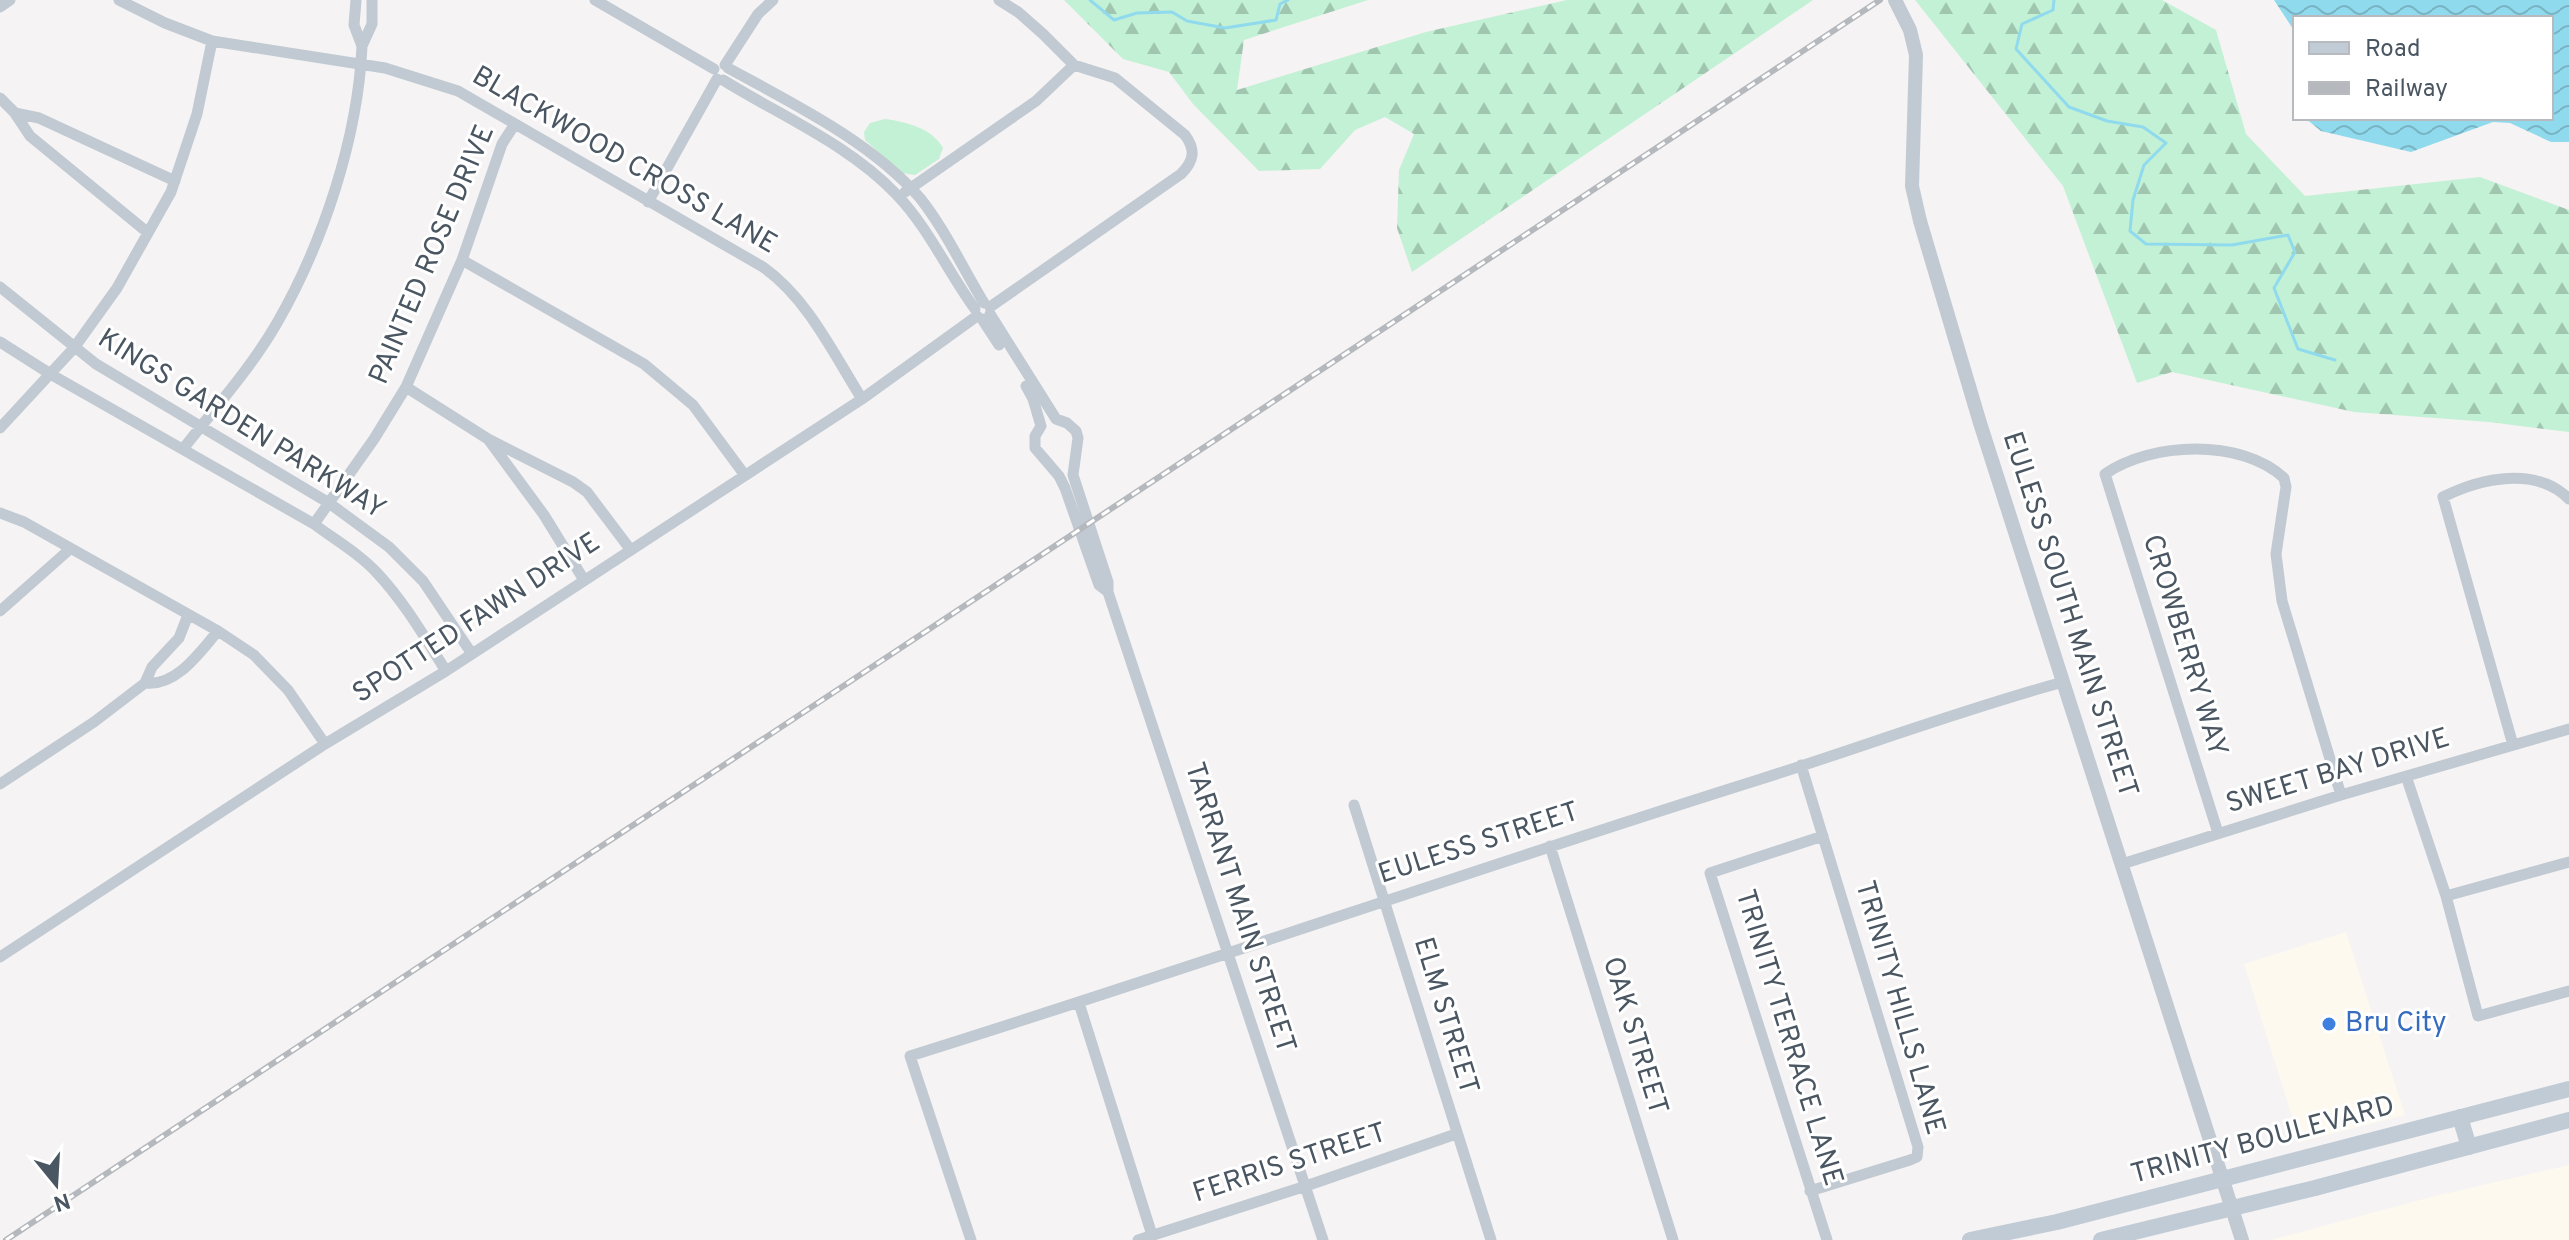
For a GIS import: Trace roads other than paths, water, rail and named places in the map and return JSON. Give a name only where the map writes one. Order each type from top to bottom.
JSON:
[{"type":"main road","name":"TRINITY BOULEVARD","points":[[1970,1240],[2057,1222],[2569,1089]]},
{"type":"main road","points":[[2460,1117],[2469,1147]]},
{"type":"main road","name":"TRINITY BOULEVARD","points":[[2101,1240],[2569,1120]]},
{"type":"street","points":[[0,7],[10,0]]},
{"type":"street","name":"BLACKWOOD CROSS LANE","points":[[119,0],[142,14],[212,41],[385,68],[458,91],[763,267],[785,283],[799,299],[862,399]]},
{"type":"street","points":[[356,0],[354,25],[362,46]]},
{"type":"street","points":[[183,449],[243,375],[277,322],[311,254],[333,197],[354,112],[362,46],[372,24],[372,0]]},
{"type":"street","points":[[595,0],[721,72],[835,146],[898,197],[983,311],[1056,419],[1076,431],[1078,438],[1073,475],[1085,527]]},
{"type":"street","points":[[648,202],[721,72],[758,14],[773,0]]},
{"type":"street","points":[[898,197],[1036,101],[1074,65],[1043,34],[999,0]]},
{"type":"street","name":"EULESS SOUTH MAIN STREET","points":[[1895,0],[1910,30],[1916,55],[1912,186],[1918,214],[1967,381],[2242,1240]]},
{"type":"street","points":[[0,428],[74,348],[117,288],[171,192],[197,114],[212,41]]},
{"type":"street","name":"SPOTTED FAWN DRIVE","points":[[0,957],[862,399],[1191,164],[1192,149],[1185,135],[1115,78],[1074,65]]},
{"type":"street","points":[[721,72],[786,100],[863,148],[892,169],[910,188],[931,215],[1033,399],[1041,426]]},
{"type":"street","points":[[0,98],[15,113],[30,136],[147,232]]},
{"type":"street","points":[[15,113],[39,118],[175,181]]},
{"type":"street","name":"PAINTED ROSE DRIVE","points":[[314,524],[406,387],[462,260],[502,144],[515,124]]},
{"type":"street","points":[[462,260],[644,364],[693,405],[744,474]]},
{"type":"street","name":"KINGS GARDEN PARKWAY","points":[[0,287],[74,348],[123,382],[361,525],[408,564],[423,581],[472,654]]},
{"type":"street","name":"KINGS GARDEN PARKWAY","points":[[0,342],[52,375],[314,524],[375,571],[398,597],[446,671]]},
{"type":"street","points":[[406,387],[488,439],[587,492],[630,549]]},
{"type":"street","points":[[1056,419],[1041,426],[1035,436],[1035,448],[1061,478],[1085,527]]},
{"type":"street","points":[[488,439],[544,515],[584,580]]},
{"type":"street","name":"CROWBERRY WAY","points":[[2218,833],[2105,474],[2137,458],[2167,451],[2208,448],[2256,461],[2284,478],[2286,487],[2276,554],[2282,601],[2341,795]]},
{"type":"street","points":[[2513,745],[2443,497],[2497,480],[2525,477],[2547,483],[2569,499]]},
{"type":"street","points":[[0,513],[24,522],[218,631],[254,655],[288,690],[325,744]]},
{"type":"street","name":"TARRANT MAIN STREET","points":[[1085,527],[1099,585],[1108,592],[1323,1240]]},
{"type":"street","points":[[0,611],[70,549]]},
{"type":"street","points":[[0,784],[94,722],[145,683],[152,667],[179,638],[188,615]]},
{"type":"street","points":[[145,683],[157,685],[177,674],[218,631]]},
{"type":"street","name":"EULESS STREET","points":[[971,1240],[910,1056],[1079,1003],[1971,707],[2063,682]]},
{"type":"street","name":"SWEET BAY DRIVE","points":[[2122,864],[2341,795],[2569,729]]},
{"type":"street","name":"TRINITY HILLS LANE","points":[[1801,765],[1918,1147],[1917,1157],[1910,1160],[1810,1191]]},
{"type":"street","points":[[2406,776],[2446,896],[2478,1016],[2569,991]]},
{"type":"street","name":"ELM STREET","points":[[1354,805],[1491,1240]]},
{"type":"street","name":"TRINITY TERRACE LANE","points":[[1823,836],[1710,873],[1827,1240]]},
{"type":"street","name":"OAK STREET","points":[[1550,846],[1673,1240]]},
{"type":"street","points":[[2446,896],[2569,862]]},
{"type":"street","points":[[1079,1003],[1152,1235]]},
{"type":"street","name":"FERRIS STREET","points":[[1138,1240],[1456,1134]]},
{"type":"water","points":[[2274,0],[2569,0],[2569,142],[2551,142],[2510,123],[2493,122],[2411,152],[2321,131],[2307,120],[2553,120],[2553,16],[2293,16],[2293,29]]},
{"type":"waterway","points":[[1090,0],[1114,20],[1137,13],[1172,12],[1187,21],[1225,28],[1276,20],[1280,4],[1288,0]]},
{"type":"waterway","points":[[2054,0],[2053,10],[2022,24],[2016,49],[2069,107],[2107,121],[2143,127],[2166,143],[2144,165],[2133,200],[2130,231],[2146,244],[2232,245],[2288,235],[2295,252],[2274,288],[2298,349],[2335,360]]},
{"type":"railway","points":[[6,1240],[1880,0]]},
{"type":"place","name":"Bru City","points":[[2329,1024]]}]
